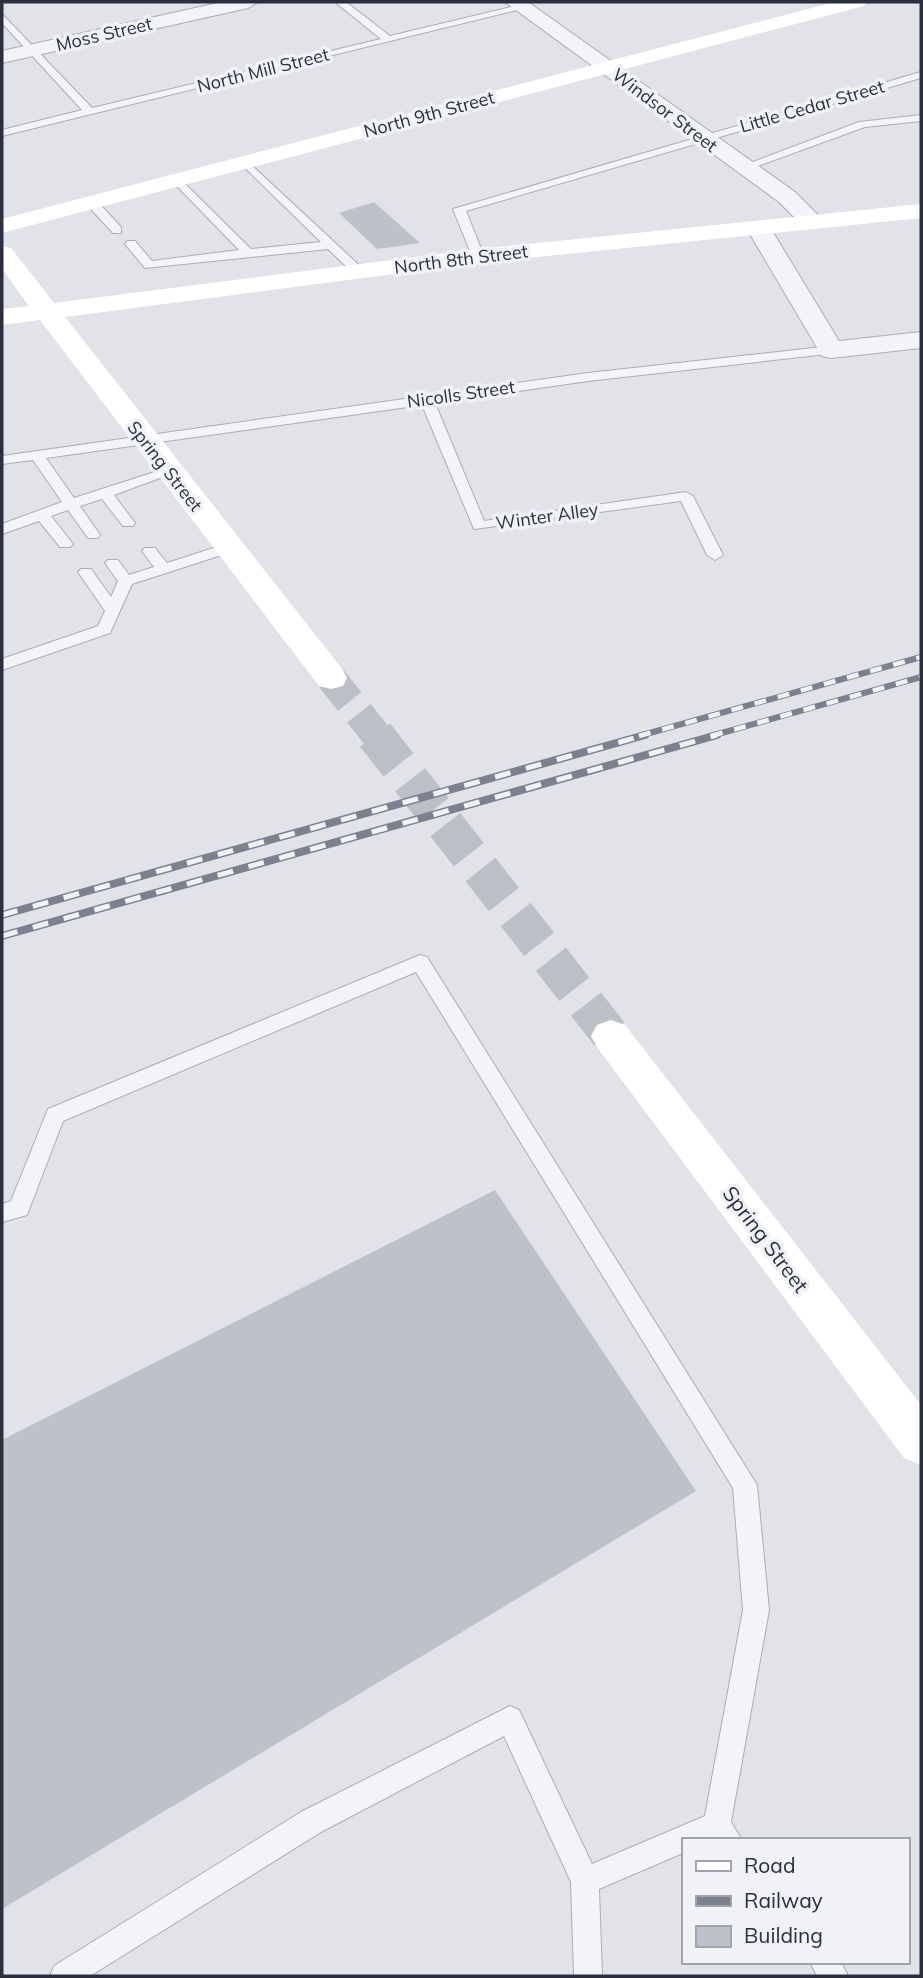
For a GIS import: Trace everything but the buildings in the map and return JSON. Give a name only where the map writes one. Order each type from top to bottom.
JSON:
[{"type":"main road","name":"North 9th Street","points":[[2,226],[857,2]]},
{"type":"main road","name":"North 8th Street","points":[[2,317],[478,256],[921,211]]},
{"type":"main road","name":"Spring Street","points":[[2,253],[143,439],[331,678]]},
{"type":"main road","name":"Spring Street","points":[[611,1036],[921,1443]]},
{"type":"street","name":"Moss Street","points":[[2,57],[248,2]]},
{"type":"street","name":"Windsor Street","points":[[519,5],[787,197],[811,221]]},
{"type":"street","points":[[758,229],[831,350]]},
{"type":"street","name":"Nicolls Street","points":[[831,350],[921,340]]},
{"type":"lane","points":[[340,2],[389,40]]},
{"type":"lane","name":"North Mill Street","points":[[2,133],[389,40],[519,5]]},
{"type":"lane","points":[[2,17],[90,112]]},
{"type":"lane","name":"Little Cedar Street","points":[[478,256],[459,209],[921,75]]},
{"type":"lane","name":"Little Cedar Street","points":[[743,168],[863,124],[920,117]]},
{"type":"lane","points":[[245,162],[358,271]]},
{"type":"lane","points":[[177,180],[248,253]]},
{"type":"lane","points":[[91,202],[117,230]]},
{"type":"lane","points":[[131,244],[149,265],[331,246]]},
{"type":"lane","name":"Nicolls Street","points":[[2,460],[588,377],[831,350]]},
{"type":"lane","name":"Winter Alley","points":[[428,399],[479,526],[687,496],[715,555]]},
{"type":"lane","points":[[37,455],[93,535]]},
{"type":"lane","points":[[2,529],[169,472]]},
{"type":"lane","points":[[105,492],[128,523]]},
{"type":"lane","points":[[42,515],[65,544]]},
{"type":"lane","points":[[2,665],[104,629],[126,582],[229,548]]},
{"type":"lane","points":[[150,551],[164,569]]},
{"type":"lane","points":[[113,563],[126,582]]},
{"type":"lane","points":[[86,572],[112,610]]},
{"type":"lane","points":[[2,1213],[19,1208],[55,1115],[420,962],[745,1485],[756,1609],[723,1832],[706,1838]]},
{"type":"lane","points":[[64,1976],[311,1822],[510,1719],[585,1881],[588,1976]]},
{"type":"lane","points":[[585,1881],[682,1847]]},
{"type":"tunnel","points":[[331,678],[377,736]]},
{"type":"tunnel","points":[[375,735],[611,1036]]},
{"type":"railway","points":[[639,736],[921,657]]},
{"type":"railway","points":[[711,736],[921,677]]},
{"type":"railway","points":[[2,915],[645,735]]},
{"type":"railway","points":[[2,936],[717,735]]}]
